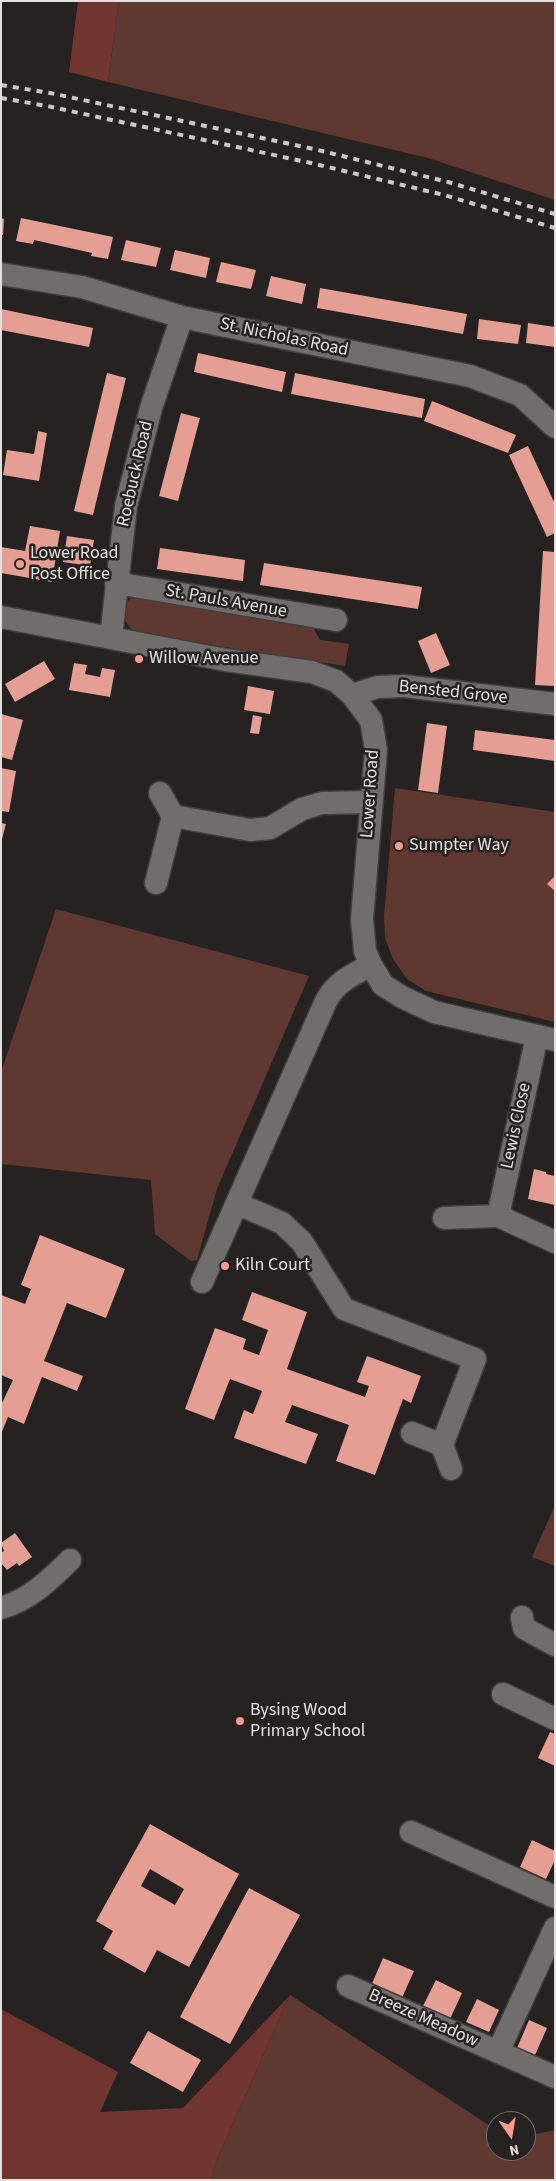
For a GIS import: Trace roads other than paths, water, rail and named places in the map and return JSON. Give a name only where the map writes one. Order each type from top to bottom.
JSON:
[{"type":"street","name":"St. Nicholas Road","points":[[1,274],[82,287],[182,317],[470,376],[520,395],[555,427]]},
{"type":"street","name":"Roebuck Road","points":[[111,637],[126,506],[151,408],[182,317]]},
{"type":"street","name":"St. Pauls Avenue","points":[[116,583],[336,620]]},
{"type":"street","name":"Lower Road","points":[[1,617],[226,660],[312,672],[336,681],[352,695],[370,720],[376,750],[370,802],[362,919],[365,951],[371,965],[383,985],[402,997],[434,1012],[546,1038]]},
{"type":"street","name":"Bensted Grove","points":[[352,695],[378,687],[404,686],[555,704]]},
{"type":"street","points":[[156,883],[173,816],[160,793]]},
{"type":"street","points":[[173,816],[250,830],[270,828],[302,809],[322,803],[370,802]]},
{"type":"street","points":[[202,1282],[332,989],[344,979],[371,965]]},
{"type":"street","name":"Lewis Close","points":[[498,1216],[546,1038]]},
{"type":"street","points":[[238,1204],[282,1223],[302,1242],[344,1309],[475,1359],[442,1445],[451,1470]]},
{"type":"street","points":[[444,1218],[498,1216],[555,1242]]},
{"type":"street","points":[[412,1433],[442,1445]]},
{"type":"street","points":[[1,1608],[17,1604],[48,1582],[70,1560]]},
{"type":"street","points":[[522,1617],[524,1628],[555,1645]]},
{"type":"street","points":[[503,1694],[555,1719]]},
{"type":"street","points":[[411,1832],[555,1897]]},
{"type":"street","name":"Breeze Meadow","points":[[498,2052],[555,1928]]},
{"type":"street","name":"Breeze Meadow","points":[[348,1986],[555,2077]]},
{"type":"railway","points":[[1,85],[50,93],[314,149],[448,182],[555,214]]},
{"type":"railway","points":[[1,98],[47,106],[311,163],[444,195],[555,228]]},
{"type":"place","name":"Lower Road Post Office","points":[[20,564]]},
{"type":"place","name":"Willow Avenue","points":[[139,659]]},
{"type":"place","name":"Sumpter Way","points":[[399,846]]},
{"type":"place","name":"Kiln Court","points":[[225,1266]]},
{"type":"place","name":"Bysing Wood Primary School","points":[[240,1721]]}]
